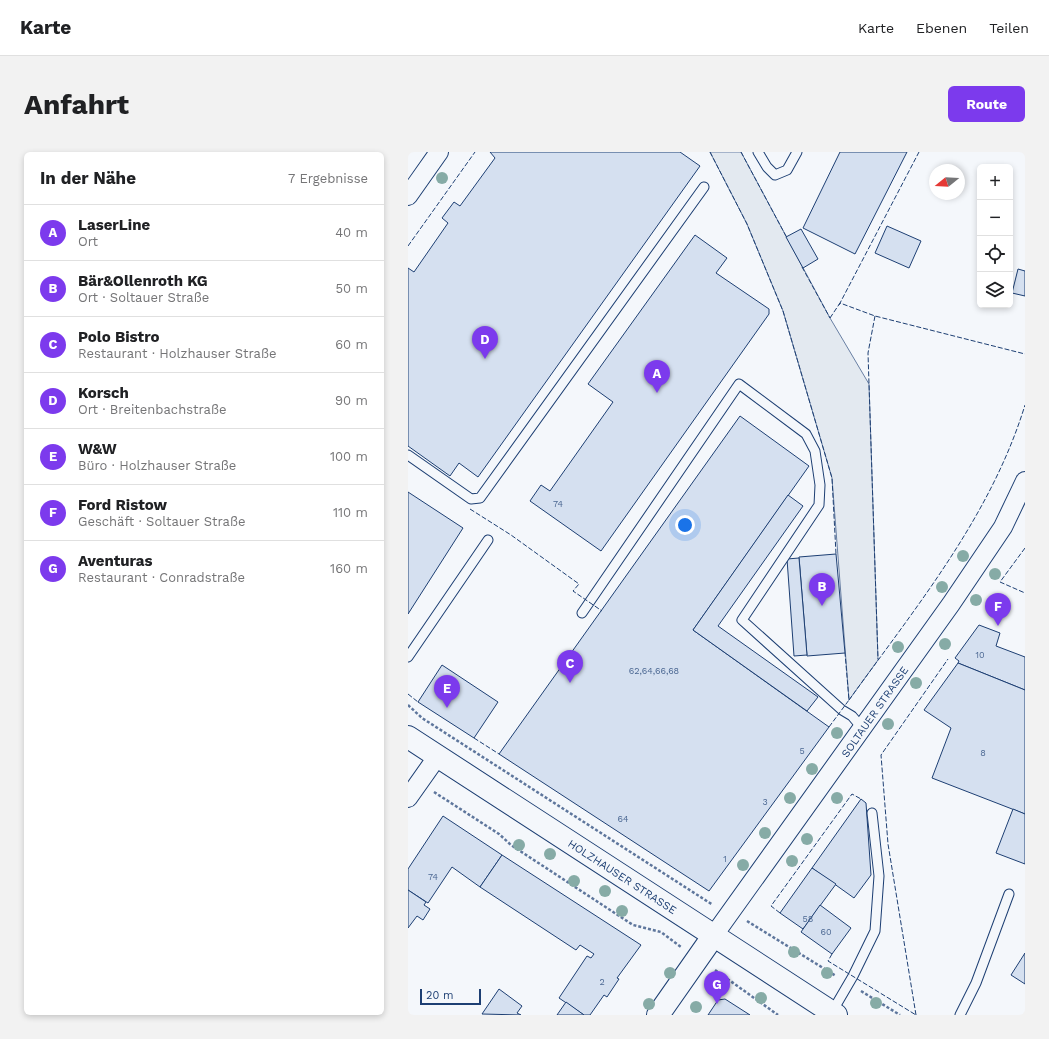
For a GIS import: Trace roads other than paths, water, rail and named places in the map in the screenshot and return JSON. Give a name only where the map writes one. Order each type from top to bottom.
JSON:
[{"type":"main road","name":"HOLZHAUSER STRASSE","points":[[408,738],[834,1014]]},
{"type":"main road","points":[[658,1015],[714,936]]},
{"type":"street","points":[[408,196],[439,152]]},
{"type":"street","name":"SOLTAUER STRASSE","points":[[714,936],[863,729],[1003,527],[1025,481]]},
{"type":"street","points":[[408,798],[438,757]]},
{"type":"lane","points":[[758,152],[767,167],[775,175],[787,170],[797,152]]},
{"type":"lane","points":[[408,455],[471,499],[480,498],[704,186]]},
{"type":"lane","points":[[582,613],[739,384],[806,434],[816,451],[820,485],[818,505],[742,620],[842,710],[852,716],[863,729]]},
{"type":"lane","points":[[408,657],[488,540]]},
{"type":"lane","points":[[834,1014],[875,931],[879,876],[872,813]]},
{"type":"lane","points":[[960,1015],[976,983],[1009,894]]},
{"type":"place","name":"Korsch","points":[[485,359]]},
{"type":"place","name":"LaserLine","points":[[657,393]]},
{"type":"place","name":"Bär&Ollenroth KG","points":[[822,606]]},
{"type":"place","name":"Ford Ristow","points":[[998,626]]},
{"type":"place","name":"Polo Bistro","points":[[570,683]]},
{"type":"place","name":"W&W","points":[[447,708]]},
{"type":"place","name":"Aventuras","points":[[717,1004]]}]
